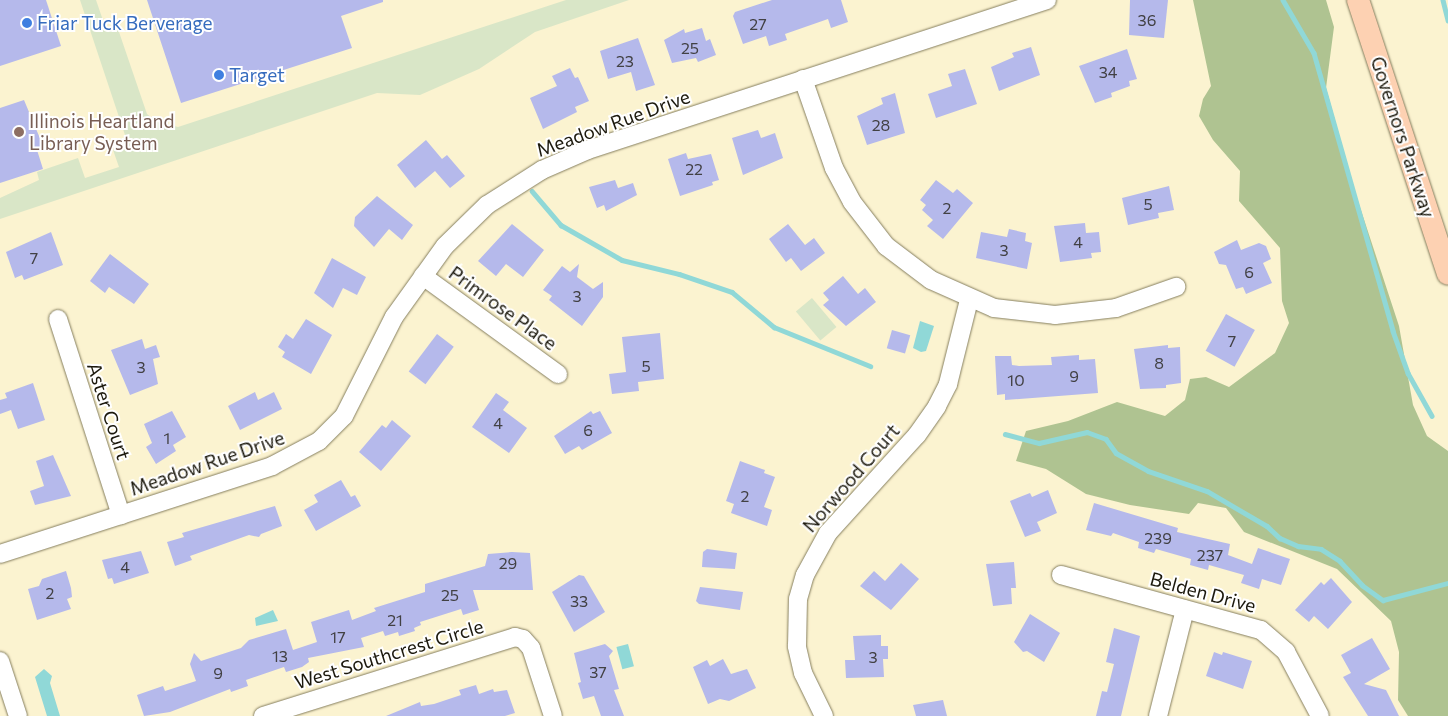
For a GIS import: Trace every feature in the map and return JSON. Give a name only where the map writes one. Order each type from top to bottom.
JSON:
[{"type":"main road","name":"Governors Parkway","points":[[1358,0],[1448,274]]},
{"type":"street","name":"Meadow Rue Drive","points":[[0,554],[272,466],[319,441],[344,416],[394,317],[423,276],[468,222],[506,192],[542,170],[580,153],[1047,0]]},
{"type":"street","points":[[803,79],[834,168],[868,225],[908,265],[970,300],[1022,314],[1070,314],[1116,308],[1176,287]]},
{"type":"street","name":"Primrose Place","points":[[423,276],[558,374]]},
{"type":"street","name":"Norwood Court","points":[[824,716],[803,673],[797,646],[798,599],[805,575],[828,533],[917,435],[937,406],[948,384],[970,300]]},
{"type":"street","name":"Aster Court","points":[[58,318],[121,516]]},
{"type":"street","name":"Belden Drive","points":[[1061,575],[1250,625],[1275,640],[1286,652],[1320,716]]},
{"type":"street","points":[[1158,716],[1185,609]]},
{"type":"street","name":"West Southcrest Circle","points":[[263,716],[511,638],[520,638],[527,642],[553,716]]},
{"type":"street","points":[[0,661],[18,716]]},
{"type":"green space","points":[[80,0],[96,0],[107,32],[118,29],[147,114],[157,122],[178,127],[566,0],[629,0],[535,32],[479,69],[420,95],[377,93],[0,219],[0,198],[39,180],[37,172],[78,158],[85,178],[119,167],[113,150],[128,144]]},
{"type":"green space","points":[[1193,0],[1326,0],[1334,27],[1326,88],[1355,192],[1399,326],[1413,405],[1427,436],[1448,451],[1448,716],[1408,716],[1398,700],[1399,652],[1391,621],[1337,569],[1244,532],[1226,508],[1198,503],[1189,514],[1130,505],[1086,494],[1046,469],[1016,461],[1026,431],[1068,421],[1117,402],[1165,416],[1185,400],[1190,379],[1206,377],[1229,387],[1275,353],[1289,323],[1282,301],[1280,248],[1239,201],[1240,171],[1213,140],[1199,116],[1203,99],[1211,86]]},
{"type":"green space","points":[[812,298],[836,327],[820,341],[796,311]]},
{"type":"water","points":[[920,321],[934,326],[926,351],[921,352],[913,348]]},
{"type":"water","points":[[273,610],[278,621],[256,626],[255,618]]},
{"type":"water","points":[[628,644],[634,666],[622,669],[616,647]]},
{"type":"water","points":[[44,669],[52,676],[50,683],[60,716],[47,716],[35,677]]},
{"type":"building","name":"Friar Tuck Berverage","points":[[0,0],[46,0],[61,46],[0,66]]},
{"type":"building","name":"Target","points":[[147,0],[383,0],[383,2],[341,16],[352,48],[181,103]]},
{"type":"building","points":[[772,0],[841,0],[848,22],[831,28],[828,19],[785,34],[787,40],[769,46],[766,36],[743,44],[733,16],[735,12]]},
{"type":"building","points":[[1130,0],[1168,0],[1164,38],[1129,35]]},
{"type":"building","points":[[702,28],[706,41],[710,39],[716,55],[698,62],[696,58],[672,63],[664,40],[684,29],[685,33]]},
{"type":"building","points":[[638,38],[655,85],[636,91],[631,72],[608,79],[600,51]]},
{"type":"building","points":[[1031,47],[1040,75],[999,91],[991,67],[1014,57],[1012,53]]},
{"type":"building","points":[[1127,49],[1137,79],[1129,81],[1130,86],[1111,93],[1112,97],[1095,103],[1079,66]]},
{"type":"building","points":[[570,68],[575,78],[578,77],[589,101],[575,107],[577,112],[543,129],[530,98],[557,86],[552,76]]},
{"type":"building","points":[[965,69],[977,104],[936,118],[928,94],[952,86],[948,74]]},
{"type":"building","points":[[895,93],[905,133],[867,145],[857,116],[883,104],[881,98]]},
{"type":"building","name":"Illinois Heartland Library System","points":[[24,100],[44,148],[37,150],[43,169],[0,183],[0,108]]},
{"type":"building","points":[[758,130],[761,138],[775,133],[783,158],[743,175],[732,138]]},
{"type":"building","points":[[426,140],[442,159],[447,155],[465,176],[450,188],[435,171],[415,188],[397,165]]},
{"type":"building","points":[[686,153],[688,159],[711,154],[719,180],[712,182],[713,185],[680,196],[668,159]]},
{"type":"building","points":[[615,180],[618,188],[633,183],[637,195],[606,211],[604,205],[597,208],[589,187]]},
{"type":"building","points":[[936,180],[953,193],[957,189],[973,203],[943,239],[927,226],[933,220],[922,210],[926,205],[920,200]]},
{"type":"building","points":[[1169,186],[1174,210],[1158,213],[1159,218],[1128,225],[1122,198]]},
{"type":"building","points":[[377,196],[413,225],[402,240],[389,229],[374,247],[354,226],[355,217]]},
{"type":"building","points":[[1085,223],[1086,233],[1099,232],[1101,252],[1091,253],[1092,258],[1060,262],[1054,226]]},
{"type":"building","points":[[512,224],[544,250],[523,277],[506,264],[496,276],[478,261]]},
{"type":"building","points":[[788,224],[805,245],[814,238],[825,253],[801,271],[791,258],[786,262],[769,239]]},
{"type":"building","points":[[1009,229],[1026,233],[1025,241],[1032,243],[1027,269],[976,258],[981,232],[1007,237]]},
{"type":"building","points":[[51,232],[63,265],[24,280],[22,275],[15,278],[6,252]]},
{"type":"building","points":[[1237,240],[1241,250],[1259,243],[1266,246],[1271,259],[1263,263],[1272,283],[1246,294],[1243,287],[1236,289],[1226,265],[1219,264],[1214,252]]},
{"type":"building","points":[[110,254],[149,284],[134,304],[109,287],[105,293],[90,281]]},
{"type":"building","points":[[332,258],[366,277],[357,295],[343,288],[333,308],[314,293]]},
{"type":"building","points":[[579,264],[577,277],[593,289],[603,282],[603,297],[582,326],[549,300],[552,296],[543,290],[562,266],[570,272]]},
{"type":"building","points":[[843,276],[858,294],[865,288],[876,302],[846,326],[823,305],[829,300],[823,293]]},
{"type":"building","points":[[1226,314],[1255,330],[1235,367],[1206,351]]},
{"type":"building","points":[[306,319],[332,335],[311,374],[282,357],[285,352],[278,347],[286,334],[293,339]]},
{"type":"building","points":[[892,330],[910,335],[905,354],[887,348]]},
{"type":"building","points":[[660,333],[664,379],[638,382],[639,391],[612,394],[609,374],[626,372],[622,337]]},
{"type":"building","points":[[437,334],[454,347],[425,384],[409,372]]},
{"type":"building","points":[[142,339],[145,349],[156,345],[160,357],[153,359],[158,384],[130,395],[111,350]]},
{"type":"building","points":[[1168,345],[1168,348],[1180,347],[1181,383],[1166,385],[1166,388],[1140,389],[1134,349]]},
{"type":"building","points":[[1079,355],[1079,360],[1095,359],[1098,393],[1005,400],[1005,394],[997,395],[995,356],[1011,356],[1012,365],[1019,366],[1052,365],[1051,357]]},
{"type":"building","points":[[33,383],[45,420],[18,429],[11,410],[0,414],[0,400],[7,398],[5,393]]},
{"type":"building","points":[[255,392],[258,400],[274,392],[282,409],[240,430],[228,406]]},
{"type":"building","points":[[496,393],[509,402],[503,410],[527,428],[509,453],[472,427]]},
{"type":"building","points":[[172,411],[186,437],[173,445],[176,451],[156,464],[146,447],[152,443],[144,424]]},
{"type":"building","points":[[591,411],[593,414],[600,411],[612,433],[582,450],[579,446],[565,454],[554,436]]},
{"type":"building","points":[[392,420],[411,436],[381,471],[359,452],[382,425],[386,428]]},
{"type":"building","points":[[53,455],[71,496],[35,505],[30,491],[44,486],[36,461]]},
{"type":"building","points":[[740,461],[765,470],[764,473],[775,477],[764,507],[772,510],[767,526],[731,513],[734,504],[726,501]]},
{"type":"building","points":[[341,480],[351,497],[355,495],[361,506],[316,531],[304,510],[318,502],[314,495]]},
{"type":"building","points":[[1048,490],[1057,513],[1037,522],[1041,531],[1025,537],[1010,501],[1030,493],[1032,497]]},
{"type":"building","points":[[1094,503],[1178,528],[1177,532],[1230,544],[1228,555],[1252,564],[1258,548],[1290,559],[1281,585],[1262,579],[1259,589],[1241,583],[1244,575],[1209,565],[1208,570],[1190,565],[1191,559],[1156,549],[1154,553],[1138,548],[1139,542],[1113,533],[1111,536],[1086,530]]},
{"type":"building","points":[[275,506],[282,526],[261,534],[259,537],[249,535],[190,556],[192,560],[175,566],[167,542],[184,537],[182,533]]},
{"type":"building","points":[[707,549],[737,553],[735,569],[702,567],[703,552]]},
{"type":"building","points":[[141,551],[149,573],[114,584],[112,578],[108,579],[102,560]]},
{"type":"building","points":[[530,553],[533,590],[473,590],[479,610],[463,615],[461,609],[420,622],[421,625],[414,628],[415,631],[399,636],[398,632],[385,636],[383,631],[361,638],[364,647],[308,658],[309,662],[302,667],[286,672],[284,667],[246,680],[248,686],[231,692],[230,689],[170,712],[144,716],[137,695],[163,686],[165,691],[196,681],[190,664],[194,653],[201,661],[241,648],[249,640],[286,629],[293,650],[317,642],[311,622],[349,610],[352,620],[376,611],[374,608],[425,592],[425,584],[485,566],[488,554]]},
{"type":"building","points":[[1014,562],[1016,588],[1011,588],[1012,604],[993,606],[986,564]]},
{"type":"building","points":[[901,563],[919,579],[891,610],[860,586],[874,571],[885,581]]},
{"type":"building","points":[[66,571],[71,588],[72,597],[67,599],[71,609],[37,620],[28,589],[39,586],[42,579]]},
{"type":"building","points":[[579,575],[584,576],[605,612],[574,632],[552,592]]},
{"type":"building","points":[[1331,578],[1352,602],[1328,629],[1314,616],[1309,622],[1295,610],[1321,582],[1324,585]]},
{"type":"building","points":[[700,587],[743,592],[740,610],[699,604],[696,601]]},
{"type":"building","points":[[1030,614],[1060,633],[1044,662],[1027,651],[1023,652],[1014,642]]},
{"type":"building","points":[[1114,628],[1140,636],[1121,716],[1096,716],[1102,691],[1107,692],[1114,664],[1106,662]]},
{"type":"building","points":[[881,635],[881,646],[888,646],[888,659],[883,659],[884,677],[846,678],[845,660],[855,660],[853,636]]},
{"type":"building","points":[[1372,638],[1390,669],[1364,684],[1386,690],[1399,716],[1368,716],[1343,677],[1351,673],[1341,655]]},
{"type":"building","points":[[605,644],[613,651],[609,656],[619,689],[614,690],[624,716],[601,716],[594,696],[583,699],[578,683],[581,682],[574,653]]},
{"type":"building","points":[[1214,652],[1222,655],[1223,652],[1252,661],[1243,689],[1206,676]]},
{"type":"building","points":[[723,659],[731,674],[747,669],[756,688],[729,701],[720,699],[708,704],[693,667],[707,660],[710,666]]},
{"type":"building","points":[[476,685],[479,694],[493,689],[494,692],[507,690],[515,713],[505,716],[386,716],[420,702],[421,706],[434,704],[461,695],[459,690]]},
{"type":"building","points":[[943,700],[947,716],[916,716],[913,705]]},
{"type":"waterway","points":[[1283,0],[1314,53],[1393,331],[1408,373],[1432,416]]},
{"type":"waterway","points":[[1443,0],[1448,20]]},
{"type":"waterway","points":[[532,191],[561,225],[622,260],[679,274],[732,292],[774,327],[870,366]]},
{"type":"waterway","points":[[1005,434],[1039,443],[1087,432],[1106,439],[1116,453],[1148,471],[1207,491],[1267,526],[1280,538],[1298,546],[1321,549],[1340,561],[1362,585],[1383,600],[1448,583]]},
{"type":"place","name":"Friar Tuck Berverage","points":[[27,23]]},
{"type":"place","name":"Target","points":[[219,75]]},
{"type":"place","name":"Illinois Heartland Library System","points":[[19,132]]}]
